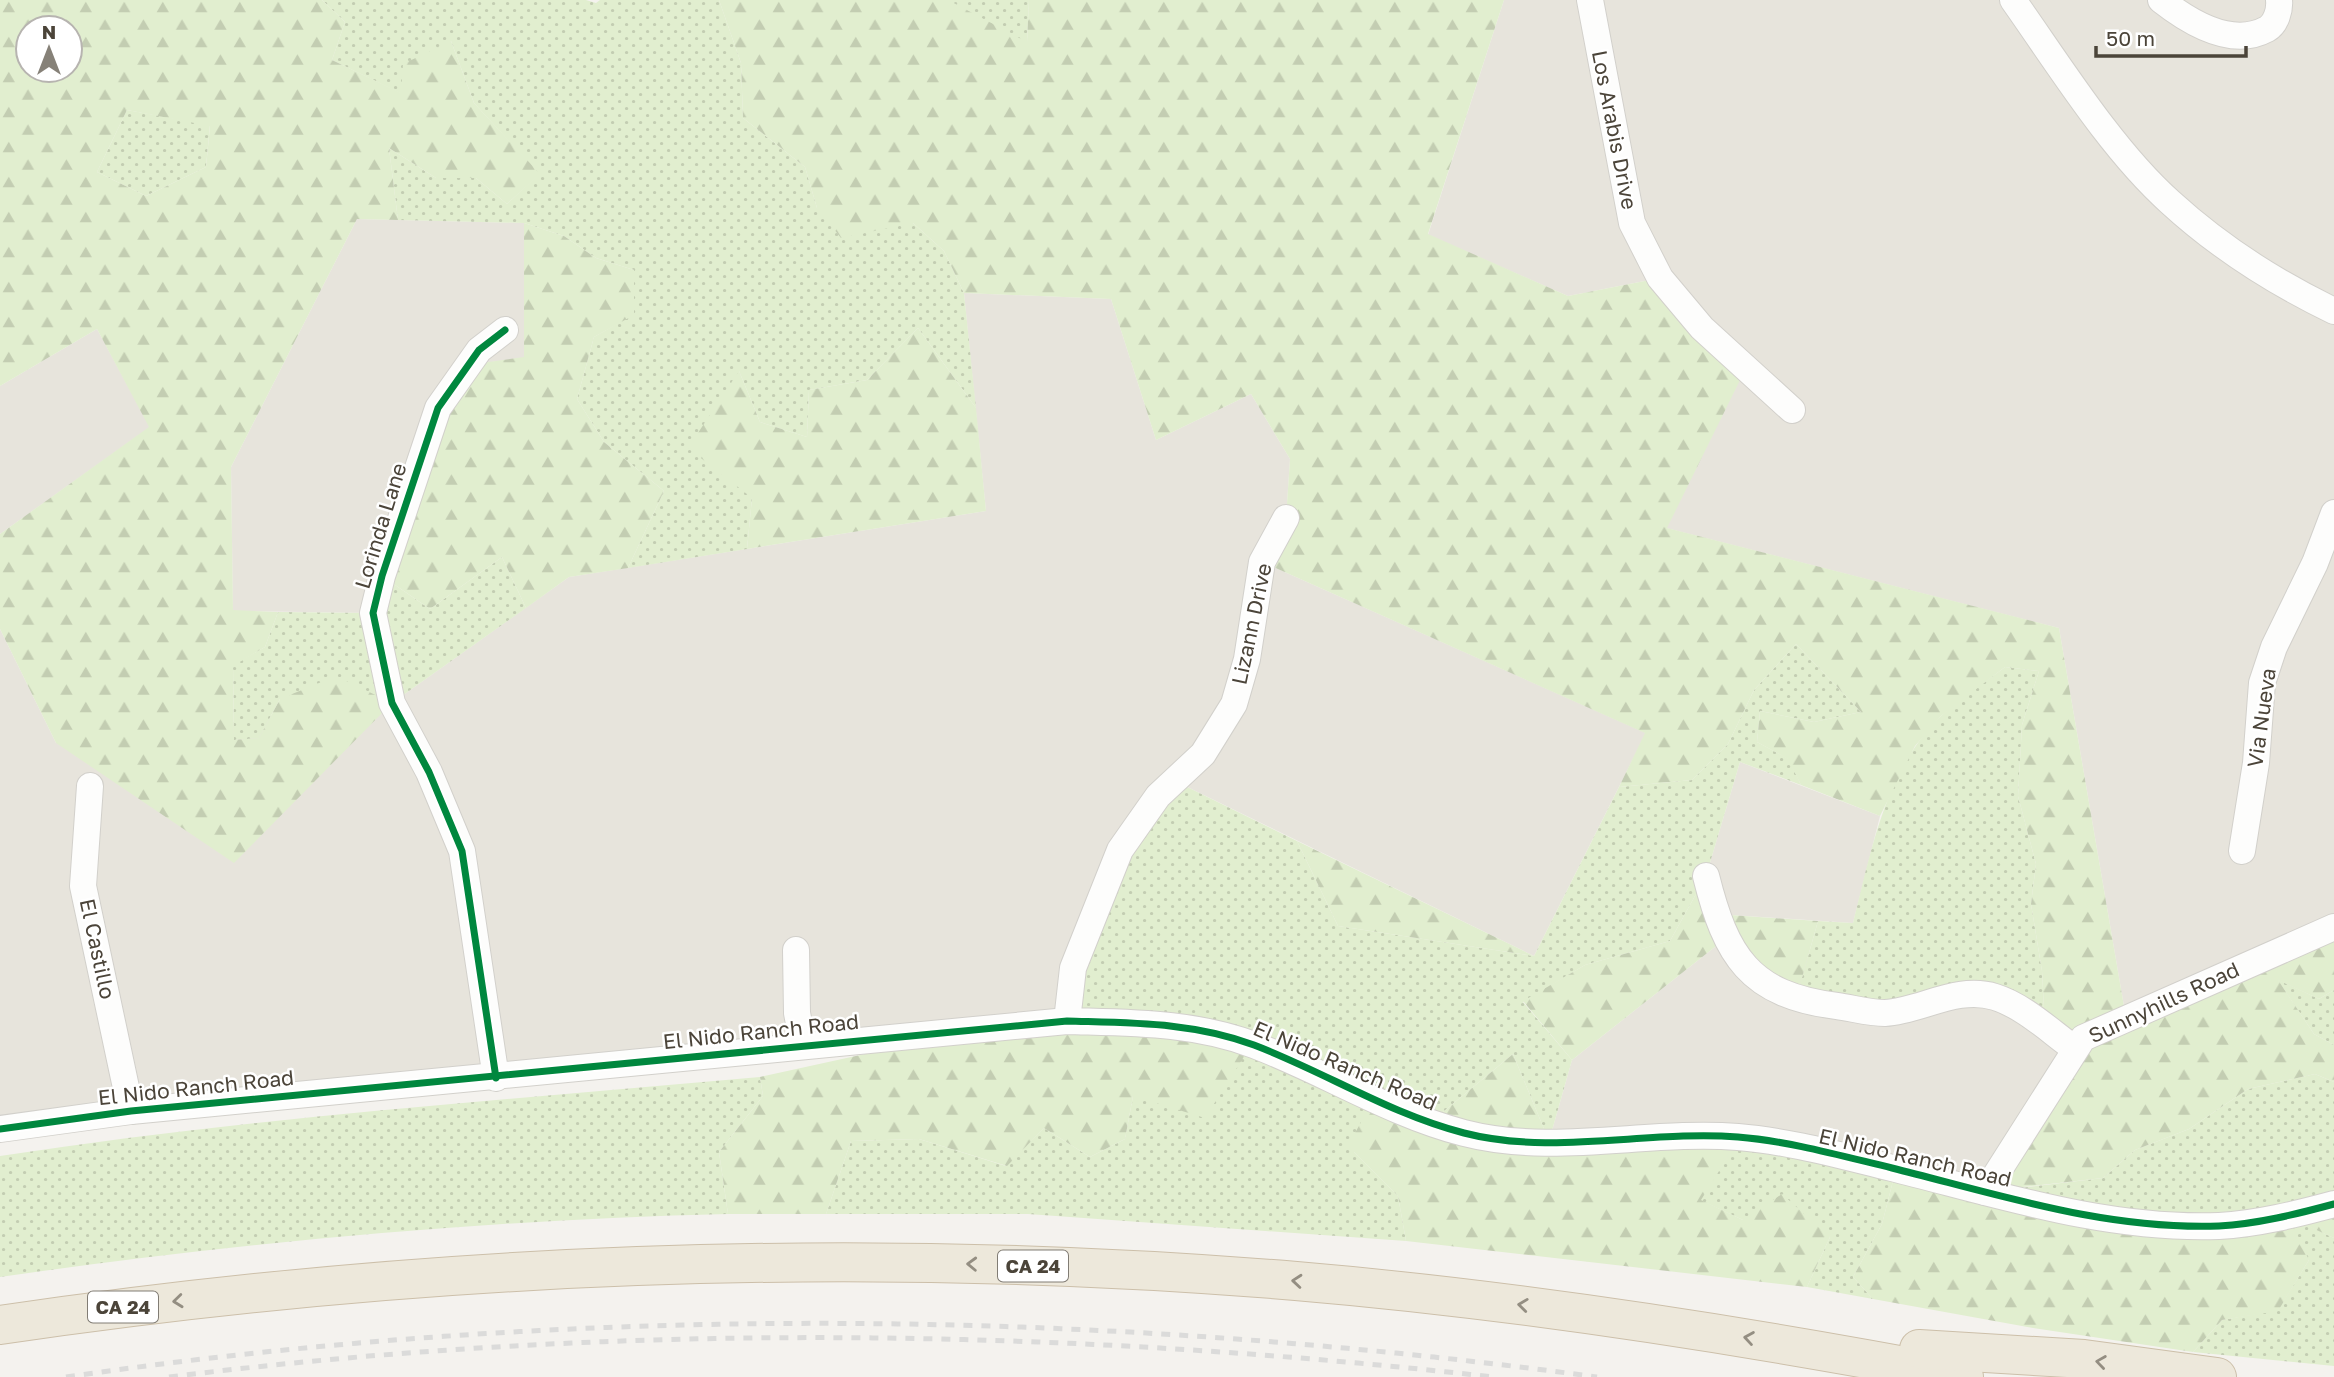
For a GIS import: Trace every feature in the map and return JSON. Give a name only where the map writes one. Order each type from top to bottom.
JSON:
[{"type":"highway","name":"CA 24","points":[[0,1325],[246,1293],[464,1274],[672,1264],[901,1262],[1098,1269],[1328,1284],[1555,1309],[1816,1349],[1964,1377]]},
{"type":"highway","points":[[1816,1349],[1997,1352],[2084,1359],[2217,1377]]},
{"type":"street","name":"Los Arabis Drive","points":[[1590,0],[1632,223],[1660,278],[1702,328],[1792,410]]},
{"type":"street","points":[[2012,0],[2100,123],[2168,201],[2239,257],[2334,311]]},
{"type":"street","points":[[2161,0],[2179,13],[2229,36],[2254,36],[2272,27],[2280,8],[2279,0]]},
{"type":"street","name":"Lorinda Lane","points":[[496,1078],[462,851],[429,772],[392,703],[373,613],[382,576],[438,408],[479,350],[505,330]]},
{"type":"street","name":"Via Nueva","points":[[2242,851],[2256,763],[2262,683],[2274,647],[2315,563],[2334,513]]},
{"type":"street","name":"Lizann Drive","points":[[1067,1021],[1073,968],[1120,850],[1158,796],[1203,754],[1234,704],[1247,659],[1262,562],[1286,519]]},
{"type":"street","name":"El Castillo","points":[[90,786],[83,886],[131,1111]]},
{"type":"street","points":[[1706,876],[1725,939],[1743,967],[1761,981],[1796,999],[1885,1013],[1966,994],[1994,997],[2021,1010],[2075,1049]]},
{"type":"street","name":"Sunnyhills Road","points":[[1985,1192],[2083,1038],[2334,927]]},
{"type":"street","points":[[796,950],[797,1013],[803,1044]]},
{"type":"street","name":"El Nido Ranch Road","points":[[0,1129],[131,1111],[496,1078],[803,1044],[1067,1021],[1185,1025],[1252,1044],[1405,1114],[1466,1134],[1516,1140],[1740,1137],[1850,1158],[2080,1216],[2154,1225],[2222,1226],[2287,1216],[2334,1204]]},
{"type":"shaded area","points":[[1504,0],[2334,0],[2334,927],[2126,1018],[2059,628],[1666,528],[1660,278],[1568,296],[1428,235]]},
{"type":"shaded area","points":[[357,219],[524,223],[524,358],[467,365],[373,613],[233,611],[231,467]]},
{"type":"shaded area","points":[[964,293],[1111,299],[1156,440],[1251,394],[1290,459],[1286,518],[1262,562],[1646,733],[1534,956],[1175,781],[1067,1021],[0,1129],[0,629],[56,743],[392,703],[569,577],[986,511]]},
{"type":"shaded area","points":[[97,329],[150,427],[0,534],[0,386]]},
{"type":"shaded area","points":[[1740,762],[1880,816],[1853,923],[1716,914],[1706,876]]},
{"type":"shaded area","points":[[1725,939],[1966,994],[2075,1049],[1985,1192],[1549,1141],[1572,1060]]},
{"type":"green space","points":[[0,0],[322,0],[345,22],[332,60],[401,93],[403,64],[451,41],[474,103],[540,174],[507,204],[476,178],[436,178],[389,148],[398,220],[357,219],[231,467],[233,610],[278,612],[265,647],[233,666],[234,740],[259,738],[280,699],[336,676],[392,703],[234,863],[56,743],[0,629],[0,534],[149,427],[97,329],[0,386]],"holes":[[[127,110],[210,126],[206,167],[146,196],[97,172]]]},
{"type":"green space","points":[[322,0],[586,0],[596,3],[600,0],[719,0],[741,63],[743,118],[805,167],[817,208],[913,223],[944,251],[964,293],[976,408],[918,328],[867,380],[809,390],[807,437],[760,422],[739,371],[752,498],[747,549],[628,568],[664,491],[604,442],[577,399],[594,337],[634,314],[634,270],[596,258],[564,236],[524,223],[398,220],[389,148],[436,178],[476,178],[507,204],[539,174],[474,103],[451,41],[402,94],[332,60],[345,22]]},
{"type":"green space","points":[[719,0],[948,0],[1027,42],[1029,0],[1504,0],[1428,234],[1568,296],[1660,278],[1746,368],[1667,528],[2059,628],[2126,1018],[2334,927],[2334,990],[2319,999],[2278,980],[2314,1034],[2334,1045],[2334,1082],[2315,1074],[2248,1089],[2189,1129],[2135,1150],[2103,1178],[1988,1191],[2154,1225],[2334,1204],[2334,1238],[2288,1217],[2309,1260],[2278,1311],[2222,1320],[2193,1352],[2033,1328],[1873,1299],[1853,1277],[1882,1224],[1896,1169],[1985,1192],[2064,1064],[2045,1028],[2042,971],[2031,904],[2036,864],[2018,796],[2022,725],[2039,671],[2005,667],[1941,716],[1915,746],[1880,816],[1801,785],[1788,759],[1757,742],[1760,711],[1814,722],[1861,712],[1796,644],[1754,690],[1728,744],[1692,780],[1619,787],[1645,733],[1262,562],[1286,518],[1290,459],[1251,394],[1156,440],[1111,299],[964,293],[944,251],[913,223],[841,238],[817,208],[805,167],[743,118],[741,63]]},
{"type":"green space","points":[[1029,0],[1027,43],[948,1]]},
{"type":"green space","points":[[127,110],[210,125],[206,167],[146,196],[97,172]]},
{"type":"green space","points":[[524,223],[564,236],[596,258],[634,270],[634,315],[594,337],[577,399],[604,442],[664,491],[628,568],[569,577],[526,608],[502,557],[430,609],[382,576],[467,365],[524,357]]},
{"type":"green space","points":[[918,328],[976,408],[986,511],[747,549],[752,498],[688,448],[739,371],[760,422],[807,437],[809,390],[867,380]]},
{"type":"green space","points":[[502,557],[526,608],[392,703],[280,699],[259,738],[234,740],[233,665],[265,647],[278,612],[373,613],[382,576],[430,609]]},
{"type":"green space","points":[[1796,644],[1861,712],[1814,722],[1760,711],[1757,742],[1789,759],[1801,785],[1740,762],[1706,876],[1670,941],[1585,965],[1523,1002],[1572,1060],[1549,1141],[1513,1054],[1431,1122],[1354,1152],[1398,1196],[1406,1241],[1028,1214],[826,1214],[851,1141],[919,1139],[1006,1166],[1044,1128],[1090,1157],[1125,1139],[1133,1096],[1067,1021],[1120,850],[1175,781],[1297,841],[1338,926],[1534,956],[1619,787],[1692,780],[1728,744],[1754,690]]},
{"type":"green space","points":[[2005,667],[2039,671],[2022,725],[2018,796],[2036,864],[2031,904],[2042,971],[2045,1028],[2021,1010],[1929,1002],[1796,999],[1818,921],[1853,923],[1883,813],[1906,761],[1922,737],[1941,716]]},
{"type":"green space","points":[[1297,841],[1534,956],[1338,926]]},
{"type":"green space","points":[[1706,876],[1716,914],[1818,921],[1796,999],[1725,939],[1572,1060],[1523,1001],[1585,965],[1670,941]]},
{"type":"green space","points":[[2277,979],[2319,999],[2334,990],[2334,1045],[2314,1034]]},
{"type":"green space","points":[[1067,1021],[1252,1044],[1205,1118],[1133,1096],[1125,1139],[1090,1157],[1044,1128],[1007,1166],[919,1139],[851,1141],[826,1214],[728,1214],[719,1152],[763,1096],[760,1077],[970,1031]]},
{"type":"green space","points":[[1513,1054],[1549,1141],[1740,1137],[1701,1200],[1743,1220],[1782,1194],[1830,1237],[1807,1287],[1406,1241],[1398,1196],[1348,1146],[1373,1100],[1431,1122]]},
{"type":"green space","points":[[2315,1074],[2334,1082],[2334,1204],[2288,1216],[2334,1238],[2334,1366],[2193,1352],[2222,1320],[2278,1310],[2309,1260],[2222,1226],[1985,1192],[2103,1178],[2135,1150],[2189,1129],[2248,1089]]},
{"type":"green space","points":[[760,1077],[763,1096],[719,1152],[728,1214],[454,1227],[272,1243],[0,1277],[0,1156],[189,1130],[285,1120]]},
{"type":"green space","points":[[1740,1137],[1896,1169],[1882,1224],[1853,1277],[1873,1299],[1807,1287],[1830,1237],[1743,1220],[1700,1200]]},
{"type":"railway","points":[[66,1377],[257,1353],[448,1336],[640,1326],[832,1323],[1023,1327],[1215,1337],[1406,1354],[1597,1377]]},
{"type":"railway","points":[[169,1377],[334,1359],[500,1347],[665,1340],[831,1338],[1162,1348],[1328,1360],[1493,1377]]},
{"type":"cycle path","points":[[496,1078],[462,851],[429,772],[392,703],[373,613],[382,576],[438,408],[479,350],[505,330]]},
{"type":"cycle path","points":[[0,1129],[131,1111],[1067,1021],[1115,1022],[1162,1025],[1231,1037],[1280,1056],[1410,1115],[1464,1133],[1498,1139],[1566,1143],[1704,1136],[1757,1139],[1835,1154],[2054,1209],[2094,1217],[2177,1226],[2248,1223],[2334,1204]]}]
